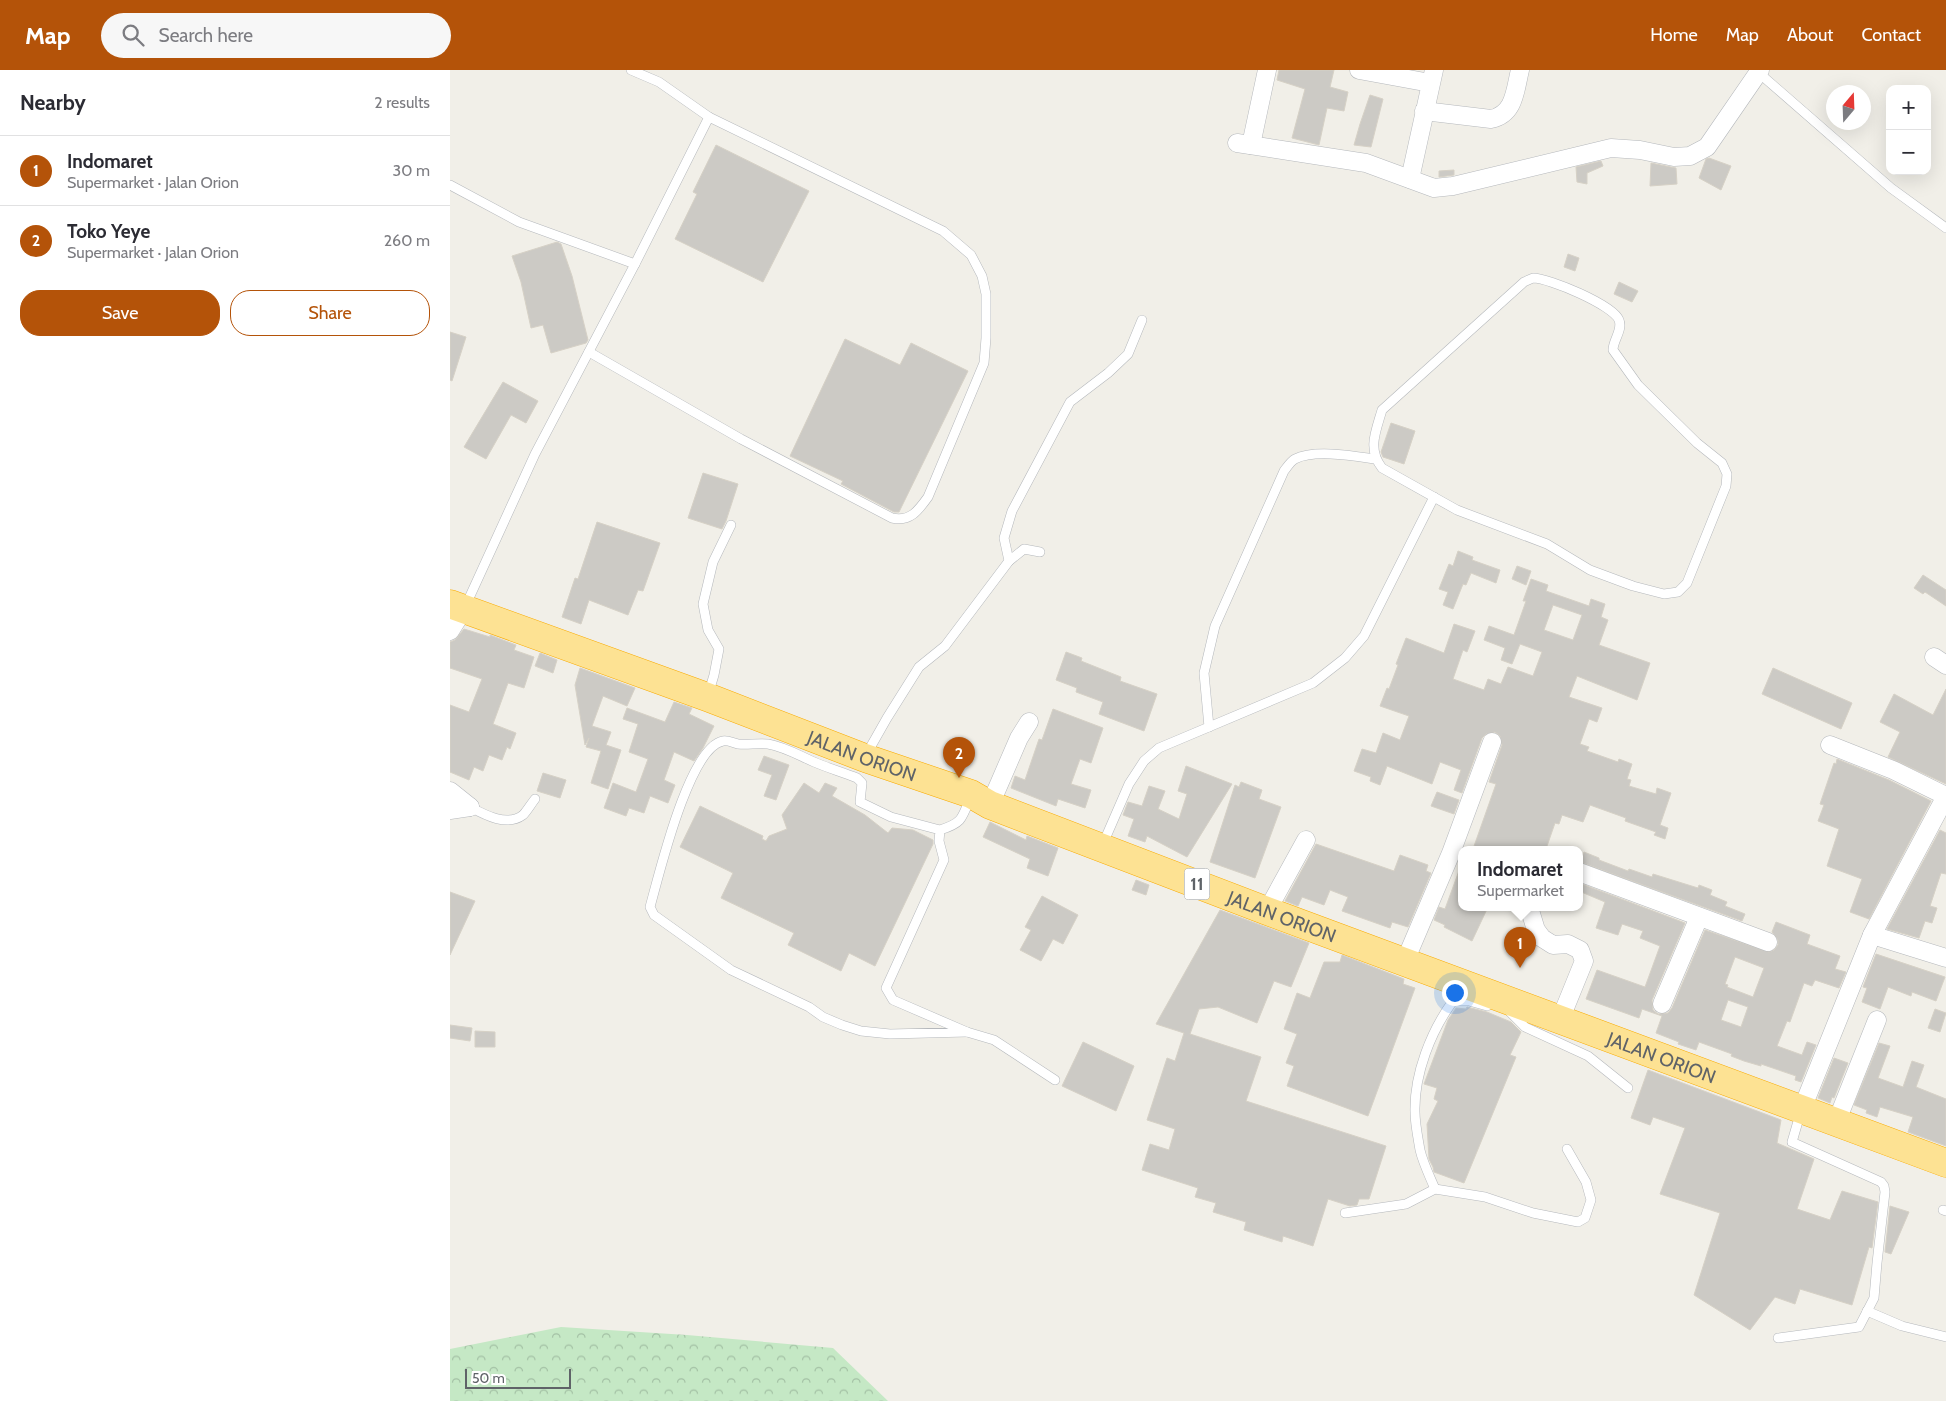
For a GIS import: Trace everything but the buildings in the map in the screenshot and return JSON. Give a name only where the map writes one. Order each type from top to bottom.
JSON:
[{"type":"highway","name":"JALAN ORION","points":[[455,615],[707,697],[864,758],[980,799],[1267,911],[1405,961],[1506,1008],[1560,1020],[1946,1163]]},
{"type":"street","points":[[1267,70],[1244,144],[1366,164],[1434,188],[1453,186],[1611,148],[1640,150],[1674,157],[1690,156],[1707,147],[1759,72]]},
{"type":"street","points":[[1359,70],[1432,77],[1410,179]]},
{"type":"street","points":[[1424,111],[1491,119],[1501,117],[1511,104],[1520,70]]},
{"type":"street","points":[[980,799],[1029,722]]},
{"type":"street","points":[[1405,961],[1451,853],[1492,742]]},
{"type":"street","points":[[1802,1109],[1872,935],[1946,796],[1945,793],[1894,770],[1830,744]]},
{"type":"street","points":[[450,791],[470,807]]},
{"type":"street","points":[[450,810],[470,807]]},
{"type":"street","points":[[1267,911],[1306,840]]},
{"type":"street","points":[[1583,874],[1768,942]]},
{"type":"street","points":[[1530,911],[1536,930],[1542,938],[1553,945],[1568,944],[1580,950],[1584,961],[1560,1020]]},
{"type":"street","points":[[1662,1004],[1699,917]]},
{"type":"street","points":[[1872,935],[1946,958]]},
{"type":"street","points":[[1836,1122],[1877,1020]]},
{"type":"lane","points":[[590,352],[742,439],[892,518],[900,520],[908,518],[918,510],[928,497],[984,363],[986,294],[982,276],[971,255],[943,231],[709,117],[659,82],[631,70]]},
{"type":"lane","points":[[653,70],[659,82]]},
{"type":"lane","points":[[1759,72],[1891,188],[1946,228]]},
{"type":"lane","points":[[455,615],[535,454],[590,352],[709,117]]},
{"type":"lane","points":[[450,185],[519,222],[635,264]]},
{"type":"lane","points":[[1533,278],[1542,278],[1592,299],[1617,317],[1620,322],[1620,329],[1614,341],[1613,350],[1638,385],[1697,443],[1722,463],[1727,474],[1726,486],[1688,583],[1678,592],[1664,594],[1633,586],[1590,570],[1547,544],[1457,510],[1434,496],[1382,468],[1375,459],[1374,436],[1382,410],[1524,282],[1533,278]]},
{"type":"lane","points":[[1009,561],[1004,538],[1012,511],[1070,402],[1108,373],[1128,354],[1142,320]]},
{"type":"lane","points":[[1209,727],[1204,673],[1215,626],[1284,471],[1294,460],[1310,455],[1351,456],[1375,459]]},
{"type":"lane","points":[[1102,847],[1125,793],[1144,761],[1159,748],[1313,683],[1345,658],[1364,636],[1434,496]]},
{"type":"lane","points":[[707,697],[719,649],[708,630],[702,604],[713,562],[731,525]]},
{"type":"lane","points":[[864,758],[918,667],[945,646],[1009,561],[1024,549],[1040,552]]},
{"type":"lane","points":[[967,1032],[890,1034],[862,1031],[823,1018],[809,1007],[731,970],[654,915],[650,907],[676,817],[687,788],[702,758],[714,744],[725,740],[737,744],[767,744],[793,751],[857,778],[862,784],[860,802],[891,817],[940,830],[955,826],[980,799]]},
{"type":"lane","points":[[470,807],[504,821],[522,815],[535,799]]},
{"type":"lane","points":[[940,830],[939,841],[944,860],[886,988],[893,1000],[967,1032],[994,1040],[1055,1080]]},
{"type":"lane","points":[[1435,1189],[1420,1152],[1414,1113],[1416,1088],[1427,1050],[1445,1012],[1454,1001],[1469,1001],[1506,1008],[1525,1027],[1588,1056],[1628,1088]]},
{"type":"lane","points":[[1778,1338],[1859,1326],[1874,1298],[1876,1264],[1886,1192],[1881,1182],[1792,1142],[1802,1109]]},
{"type":"lane","points":[[1345,1213],[1406,1204],[1435,1189],[1485,1197],[1533,1214],[1578,1222],[1586,1218],[1591,1200],[1586,1182],[1567,1150]]},
{"type":"lane","points":[[1867,1311],[1902,1326],[1946,1337]]},
{"type":"green space","points":[[561,1327],[687,1335],[833,1348],[888,1401],[450,1401],[450,1349]]},
{"type":"place","name":"Toko Yeye","points":[[959,778]]},
{"type":"place","name":"Indomaret","points":[[1520,968]]}]
